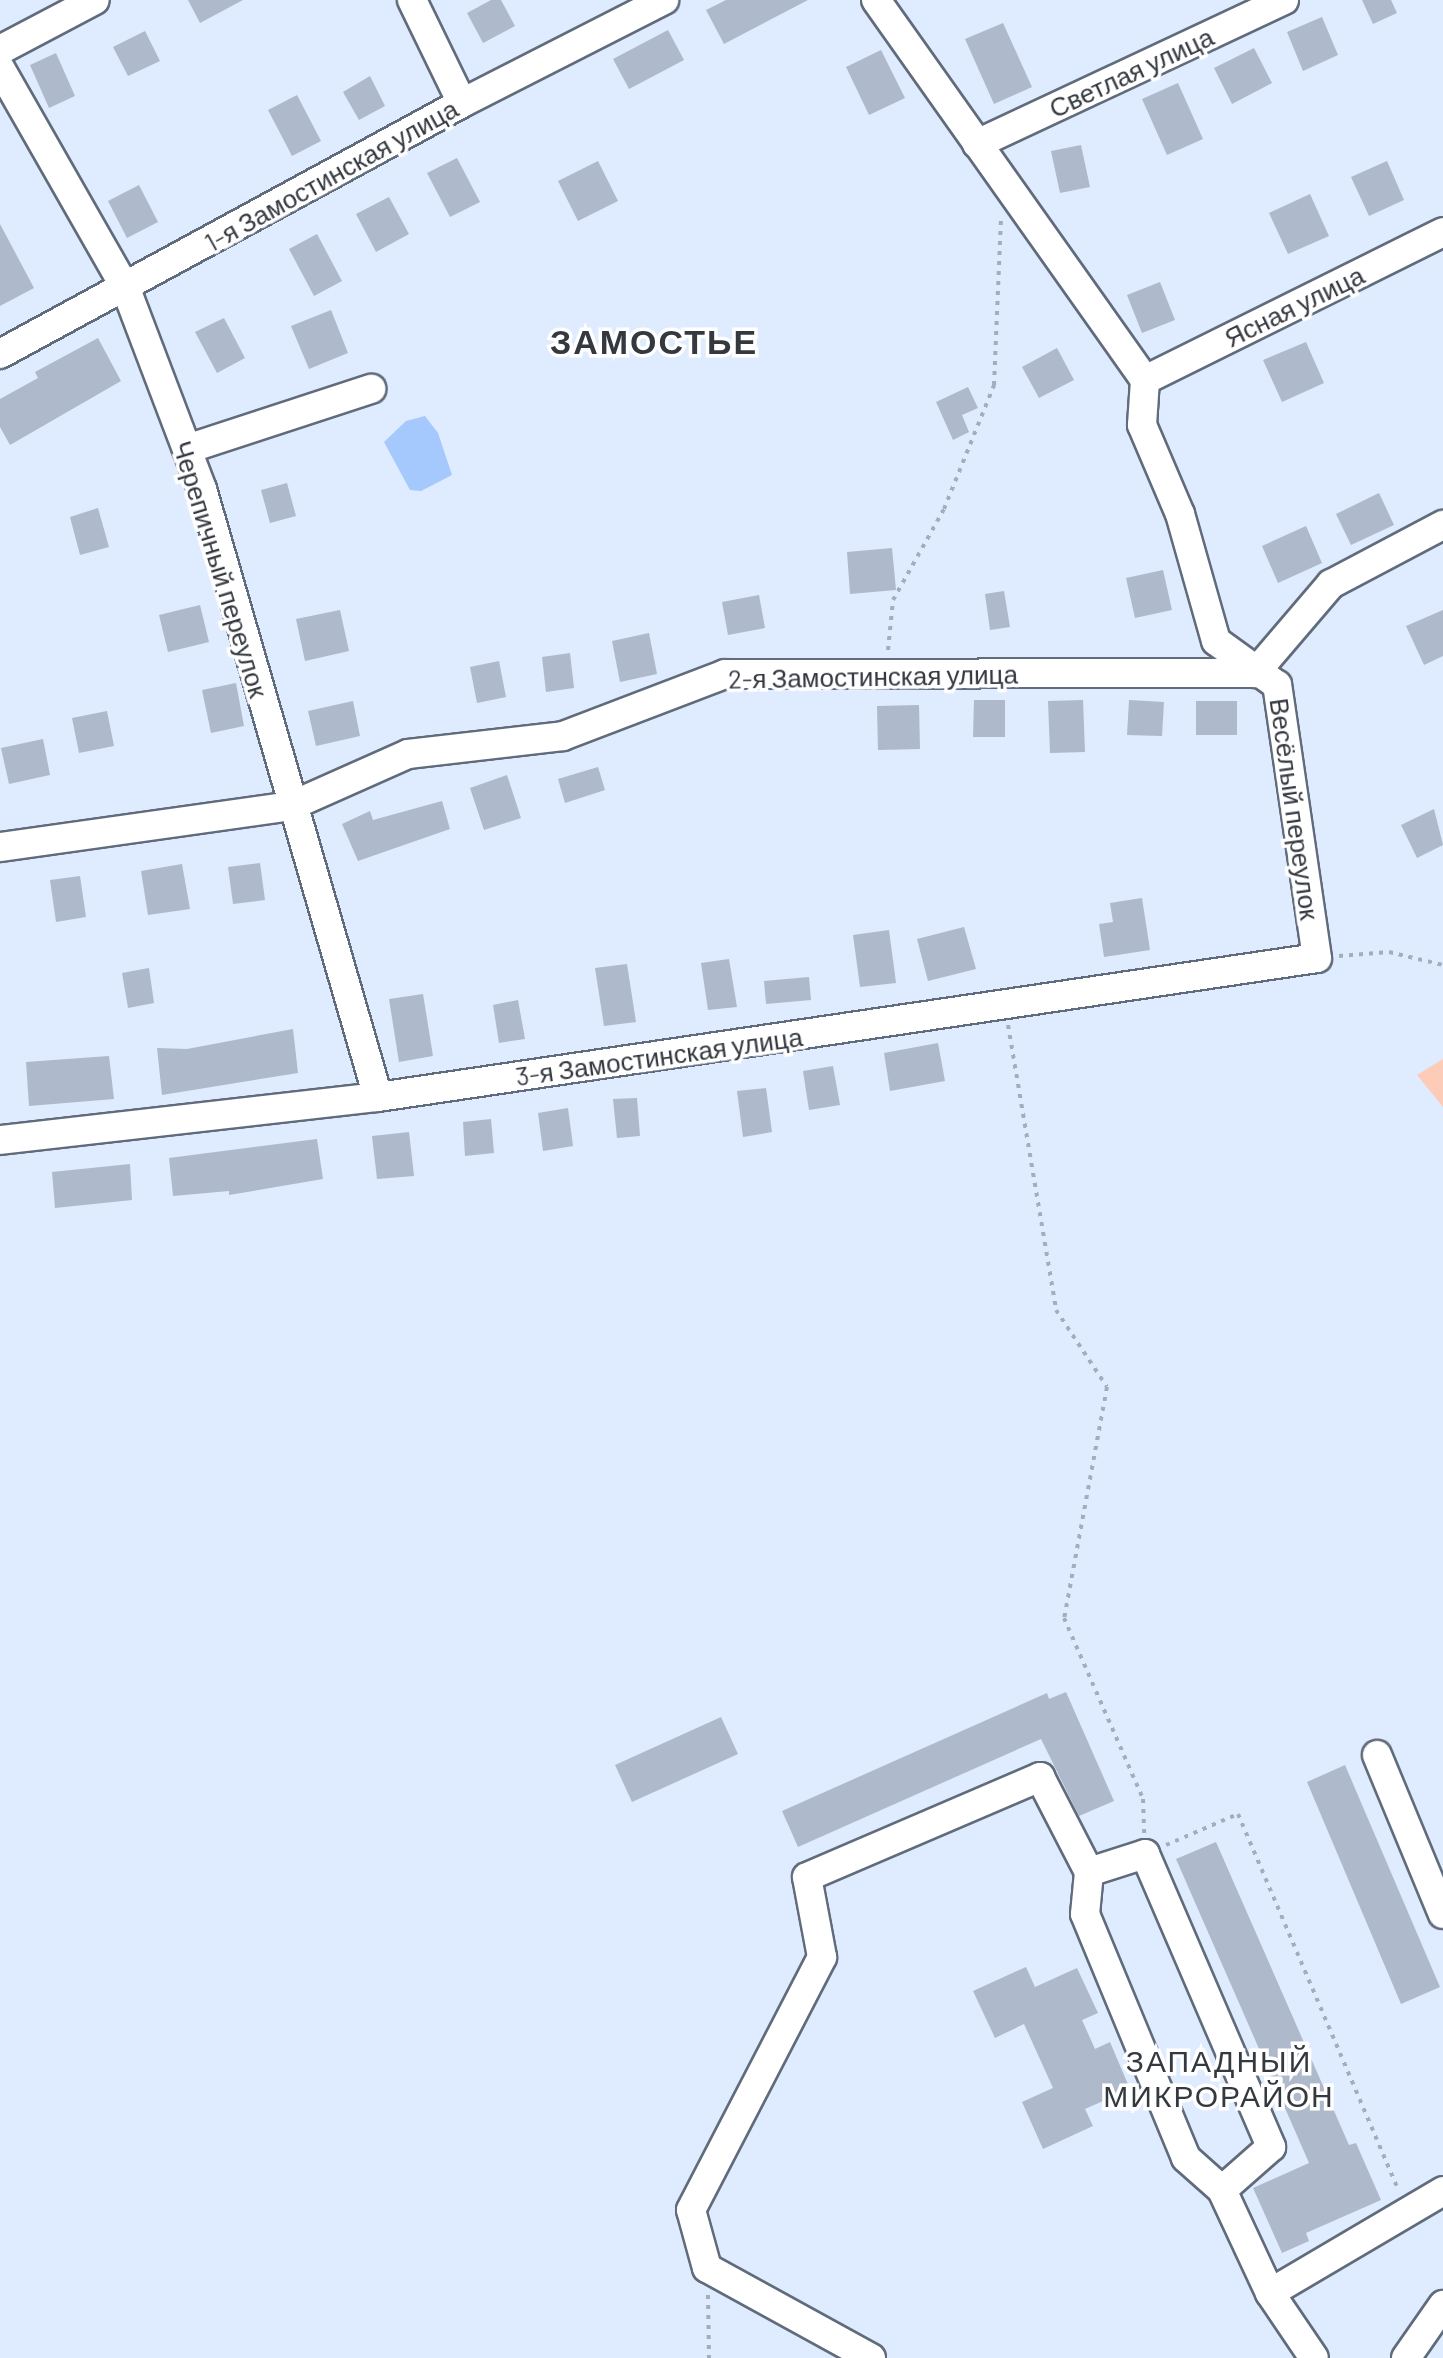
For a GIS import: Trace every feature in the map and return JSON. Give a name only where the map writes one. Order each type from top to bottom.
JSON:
[{"type":"street","points":[[0,50],[95,0]]},
{"type":"street","points":[[412,0],[462,103]]},
{"type":"street","name":"1-я Замостинская улица","points":[[0,354],[126,289],[462,103],[664,0]]},
{"type":"street","points":[[876,0],[1145,380],[1142,425],[1180,514],[1216,641],[1255,673],[1331,584],[1443,525]]},
{"type":"street","name":"Светлая улица","points":[[977,144],[1284,0]]},
{"type":"street","name":"Черепичный переулок","points":[[0,68],[126,289],[187,449],[378,1097]]},
{"type":"street","name":"Ясная улица","points":[[1145,380],[1443,232]]},
{"type":"street","points":[[187,449],[371,389]]},
{"type":"street","name":"2-я Замостинская улица","points":[[0,847],[291,806],[408,754],[563,736],[725,674],[1255,673]]},
{"type":"street","name":"Весёлый переулок","points":[[1255,673],[1277,685],[1317,958]]},
{"type":"street","name":"3-я Замостинская улица","points":[[0,1140],[378,1097],[1005,1007],[1317,958]]},
{"type":"street","points":[[1377,1755],[1443,1914]]},
{"type":"street","points":[[871,2358],[707,2268],[691,2210],[822,1957],[807,1877],[1040,1777],[1089,1872],[1085,1914],[1186,2158],[1222,2190],[1270,2293],[1314,2358]]},
{"type":"street","points":[[1089,1872],[1145,1854],[1271,2147],[1222,2190]]},
{"type":"street","points":[[1270,2293],[1443,2191]]},
{"type":"street","points":[[1406,2358],[1443,2305]]},
{"type":"path","points":[[886,674],[893,600],[944,509],[994,385],[1001,219],[996,204]]},
{"type":"path","points":[[1317,958],[1389,952],[1443,965]]},
{"type":"path","points":[[1005,1007],[1056,1310],[1107,1387],[1064,1618],[1143,1799],[1145,1854],[1238,1814],[1408,2212]]},
{"type":"path","points":[[707,2268],[709,2358]]},
{"type":"shaded area","points":[[1443,1059],[1443,1107],[1417,1075]]},
{"type":"water","points":[[425,416],[438,433],[452,475],[421,491],[410,490],[384,442],[406,421]]},
{"type":"building","points":[[188,0],[243,0],[200,23]]},
{"type":"building","points":[[491,0],[501,0],[515,26],[483,43],[467,13]]},
{"type":"building","points":[[726,0],[808,0],[724,44],[706,10]]},
{"type":"building","points":[[1362,0],[1391,0],[1397,13],[1373,24]]},
{"type":"building","points":[[1322,17],[1338,55],[1303,71],[1287,32]]},
{"type":"building","points":[[1003,23],[1032,87],[994,104],[965,39]]},
{"type":"building","points":[[668,30],[684,60],[629,89],[613,59]]},
{"type":"building","points":[[145,31],[160,61],[128,76],[113,47]]},
{"type":"building","points":[[1254,48],[1272,83],[1232,104],[1214,68]]},
{"type":"building","points":[[881,50],[905,98],[869,115],[846,67]]},
{"type":"building","points":[[56,53],[75,96],[49,108],[30,65]]},
{"type":"building","points":[[370,76],[385,106],[359,120],[343,92]]},
{"type":"building","points":[[1178,83],[1203,139],[1167,155],[1142,99]]},
{"type":"building","points":[[297,95],[321,141],[292,156],[268,110]]},
{"type":"building","points":[[1081,145],[1090,187],[1060,193],[1051,151]]},
{"type":"building","points":[[457,158],[480,202],[450,217],[427,173]]},
{"type":"building","points":[[598,161],[618,201],[578,221],[558,181]]},
{"type":"building","points":[[1387,161],[1404,200],[1369,216],[1351,177]]},
{"type":"building","points":[[139,185],[158,222],[127,238],[108,201]]},
{"type":"building","points":[[1310,194],[1329,236],[1288,254],[1269,213]]},
{"type":"building","points":[[389,197],[409,234],[376,252],[356,214]]},
{"type":"building","points":[[0,224],[34,288],[0,306]]},
{"type":"building","points":[[317,234],[342,281],[314,296],[289,249]]},
{"type":"building","points":[[1160,282],[1175,320],[1142,333],[1127,295]]},
{"type":"building","points":[[331,310],[348,353],[309,369],[291,326]]},
{"type":"building","points":[[224,318],[245,358],[217,373],[195,332]]},
{"type":"building","points":[[98,338],[121,381],[10,445],[0,427],[0,399],[38,378],[35,372]]},
{"type":"building","points":[[1306,342],[1324,383],[1282,402],[1263,360]]},
{"type":"building","points":[[1057,348],[1074,380],[1039,398],[1022,367]]},
{"type":"building","points":[[968,387],[978,408],[962,415],[969,432],[953,440],[936,402]]},
{"type":"building","points":[[287,483],[296,516],[270,523],[261,490]]},
{"type":"building","points":[[1379,493],[1394,525],[1351,545],[1336,514]]},
{"type":"building","points":[[98,508],[109,547],[80,555],[70,517]]},
{"type":"building","points":[[1306,526],[1322,563],[1278,583],[1262,546]]},
{"type":"building","points":[[892,548],[896,590],[850,594],[847,552]]},
{"type":"building","points":[[1163,570],[1172,610],[1135,618],[1126,578]]},
{"type":"building","points":[[1004,591],[1010,627],[990,630],[985,594]]},
{"type":"building","points":[[759,595],[765,628],[728,635],[722,602]]},
{"type":"building","points":[[200,605],[209,642],[168,652],[159,615]]},
{"type":"building","points":[[340,610],[349,651],[305,661],[296,619]]},
{"type":"building","points":[[1443,610],[1443,656],[1424,665],[1406,626]]},
{"type":"building","points":[[649,633],[657,674],[620,682],[612,641]]},
{"type":"building","points":[[570,653],[574,688],[546,692],[542,657]]},
{"type":"building","points":[[499,661],[506,697],[477,703],[470,667]]},
{"type":"building","points":[[236,683],[244,726],[211,733],[202,690]]},
{"type":"building","points":[[974,700],[1005,700],[1005,737],[973,737]]},
{"type":"building","points":[[1083,700],[1085,752],[1050,753],[1048,701]]},
{"type":"building","points":[[1129,700],[1164,702],[1162,736],[1127,735]]},
{"type":"building","points":[[353,701],[360,736],[316,746],[308,711]]},
{"type":"building","points":[[1196,701],[1237,701],[1237,735],[1196,735]]},
{"type":"building","points":[[919,705],[920,749],[878,750],[877,706]]},
{"type":"building","points":[[107,711],[114,746],[79,753],[72,718]]},
{"type":"building","points":[[43,739],[50,775],[9,784],[1,748]]},
{"type":"building","points":[[598,767],[605,790],[565,803],[558,779]]},
{"type":"building","points":[[507,775],[521,818],[484,830],[470,788]]},
{"type":"building","points":[[442,801],[450,829],[358,861],[342,824],[370,811],[373,820]]},
{"type":"building","points":[[1434,809],[1443,845],[1417,858],[1401,825]]},
{"type":"building","points":[[260,863],[265,900],[233,904],[228,867]]},
{"type":"building","points":[[182,864],[190,909],[148,915],[141,871]]},
{"type":"building","points":[[80,876],[86,917],[56,922],[50,880]]},
{"type":"building","points":[[1142,898],[1150,950],[1104,957],[1099,924],[1113,922],[1110,903]]},
{"type":"building","points":[[964,927],[976,969],[928,981],[917,939]]},
{"type":"building","points":[[889,930],[896,983],[860,987],[853,935]]},
{"type":"building","points":[[729,959],[737,1007],[708,1010],[701,963]]},
{"type":"building","points":[[627,964],[636,1022],[604,1026],[595,968]]},
{"type":"building","points":[[149,968],[154,1003],[128,1008],[122,973]]},
{"type":"building","points":[[809,977],[811,1000],[766,1004],[764,981]]},
{"type":"building","points":[[423,994],[433,1056],[399,1062],[389,999]]},
{"type":"building","points":[[518,1000],[525,1039],[499,1043],[493,1005]]},
{"type":"building","points":[[293,1029],[298,1073],[162,1095],[157,1048],[187,1049]]},
{"type":"building","points":[[938,1043],[945,1081],[890,1091],[884,1053]]},
{"type":"building","points":[[109,1056],[114,1099],[29,1106],[26,1062]]},
{"type":"building","points":[[833,1066],[840,1105],[809,1110],[803,1071]]},
{"type":"building","points":[[766,1088],[772,1132],[743,1137],[737,1091]]},
{"type":"building","points":[[637,1098],[640,1136],[617,1138],[613,1099]]},
{"type":"building","points":[[568,1108],[573,1146],[543,1151],[538,1113]]},
{"type":"building","points":[[491,1119],[494,1153],[465,1156],[463,1122]]},
{"type":"building","points":[[409,1132],[414,1176],[377,1179],[372,1136]]},
{"type":"building","points":[[317,1139],[323,1179],[229,1195],[229,1191],[173,1196],[169,1158]]},
{"type":"building","points":[[130,1164],[132,1200],[55,1208],[52,1172]]},
{"type":"building","points":[[1066,1692],[1114,1801],[1079,1816],[1041,1739],[798,1847],[782,1811],[1047,1693],[1049,1699]]},
{"type":"building","points":[[721,1717],[738,1754],[632,1802],[615,1765]]},
{"type":"building","points":[[1345,1765],[1440,1987],[1401,2004],[1307,1782]]},
{"type":"building","points":[[1216,1842],[1349,2145],[1356,2143],[1381,2200],[1306,2233],[1309,2241],[1282,2253],[1253,2188],[1309,2163],[1176,1859]]},
{"type":"building","points":[[1026,1967],[1035,1987],[1077,1968],[1098,2013],[1082,2020],[1095,2049],[1110,2042],[1130,2089],[1085,2109],[1093,2126],[1043,2149],[1022,2102],[1053,2088],[1024,2024],[995,2038],[973,1991]]},
{"type":"district","name":"ЗАМОСТЬЕ","points":[[654,341]]},
{"type":"district","name":"ЗАПАДНЫЙ МИКРОРАЙОН","points":[[1219,2077]]}]
